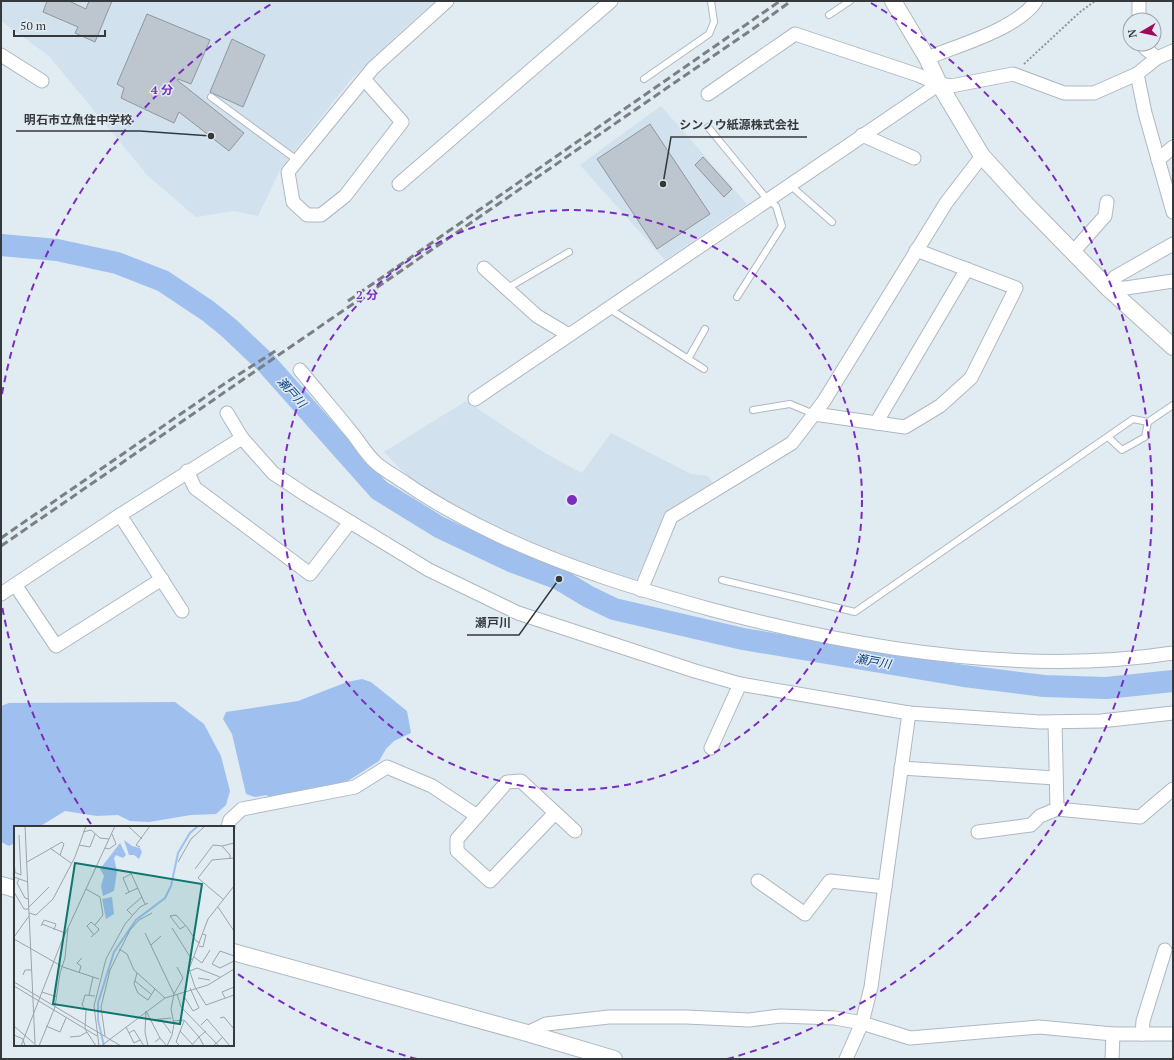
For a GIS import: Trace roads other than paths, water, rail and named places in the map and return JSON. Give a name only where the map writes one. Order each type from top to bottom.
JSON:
[{"type":"street","points":[[364,79],[402,122],[345,196],[321,215],[307,215],[292,202],[288,172],[297,160],[364,79],[374,68],[447,1]]},
{"type":"street","points":[[399,184],[611,1]]},
{"type":"street","points":[[893,1],[927,58],[939,84],[982,156],[1026,204],[1108,288],[1173,347]]},
{"type":"street","points":[[927,58],[1016,20],[1030,11],[1036,1]]},
{"type":"street","points":[[1138,1],[1139,12]]},
{"type":"street","points":[[708,94],[795,34],[918,75],[939,84],[951,86],[1013,74],[1064,93],[1094,93],[1137,74],[1157,58],[1173,51]]},
{"type":"street","points":[[1150,52],[1157,58]]},
{"type":"street","points":[[1,55],[42,81]]},
{"type":"street","points":[[1137,74],[1145,113],[1173,212]]},
{"type":"street","points":[[475,399],[789,184],[939,84]]},
{"type":"street","points":[[862,135],[914,158]]},
{"type":"street","points":[[1158,160],[1173,147]]},
{"type":"street","points":[[641,590],[671,517],[792,443],[814,414],[946,203],[982,156]]},
{"type":"street","points":[[1073,252],[1105,216],[1107,202]]},
{"type":"street","points":[[1108,288],[1115,277],[1173,244]]},
{"type":"street","points":[[814,414],[904,427],[940,406],[971,378],[1016,288],[916,250]]},
{"type":"street","points":[[484,268],[537,316],[569,335]]},
{"type":"street","points":[[876,423],[967,270]]},
{"type":"street","points":[[1108,288],[1126,288],[1173,281]]},
{"type":"street","points":[[300,370],[376,463],[428,498],[470,522],[532,551],[641,590],[752,620],[825,637],[945,655],[1021,660],[1075,660],[1134,659],[1173,654]]},
{"type":"street","points":[[228,413],[242,438],[274,473],[428,570],[518,613],[740,684],[909,713],[1055,722],[1134,719],[1173,713]]},
{"type":"street","points":[[1,594],[16,586],[187,471],[242,438]]},
{"type":"street","points":[[187,471],[195,488],[310,574],[350,522]]},
{"type":"street","points":[[120,515],[182,610]]},
{"type":"street","points":[[16,586],[56,646],[162,579]]},
{"type":"street","points":[[711,748],[740,684]]},
{"type":"street","points":[[846,1059],[862,1023],[870,987],[909,713]]},
{"type":"street","points":[[1055,722],[1057,809]]},
{"type":"street","points":[[228,826],[230,820],[242,809],[355,787],[387,767],[432,786],[477,816]]},
{"type":"street","points":[[901,768],[1056,778]]},
{"type":"street","points":[[555,813],[490,881],[457,851],[457,839],[507,782],[521,780],[575,831]]},
{"type":"street","points":[[978,832],[1031,825],[1040,816],[1057,809],[1140,817],[1173,789]]},
{"type":"street","points":[[758,881],[805,914],[830,881],[885,887]]},
{"type":"street","points":[[1,885],[14,889]]},
{"type":"street","points":[[1142,1034],[1143,1021],[1165,950]]},
{"type":"street","points":[[234,952],[527,1033],[582,1054],[614,1059]]},
{"type":"street","points":[[527,1033],[546,1024],[609,1017],[686,1017],[749,1020],[780,1016],[835,1018],[862,1023],[910,1038],[1039,1027],[1113,1034],[1173,1034]]},
{"type":"street","points":[[1112,1059],[1113,1034]]},
{"type":"lane","points":[[644,78],[709,34],[714,22],[711,1]]},
{"type":"lane","points":[[829,15],[850,1]]},
{"type":"lane","points":[[211,97],[297,160]]},
{"type":"lane","points":[[708,127],[767,199],[776,206],[782,226],[737,297]]},
{"type":"lane","points":[[789,184],[832,222]]},
{"type":"lane","points":[[506,289],[569,252]]},
{"type":"lane","points":[[608,308],[704,369]]},
{"type":"lane","points":[[688,359],[705,329]]},
{"type":"lane","points":[[753,410],[790,404],[814,414]]},
{"type":"lane","points":[[1108,437],[1122,450],[1145,436],[1148,422],[1173,405]]},
{"type":"lane","points":[[722,580],[855,612],[1133,419],[1148,422]]},
{"type":"water","points":[[362,679],[371,682],[407,711],[411,733],[394,741],[386,749],[379,761],[348,781],[269,799],[267,795],[255,797],[246,794],[232,734],[223,719],[226,712],[298,701],[347,682]]},
{"type":"water","points":[[175,702],[204,724],[221,756],[230,791],[226,805],[216,814],[191,815],[149,822],[130,821],[118,815],[97,816],[65,811],[41,826],[14,826],[14,844],[9,846],[1,842],[1,706],[9,703]]},
{"type":"waterway","name":"瀬戸川","points":[[1,245],[57,250],[117,263],[163,281],[208,311],[229,328],[266,363],[379,490],[439,527],[513,562],[559,579],[589,597],[614,609],[743,639],[964,676],[1044,686],[1106,688],[1173,681]]},
{"type":"railway","points":[[348,301],[780,1]]},
{"type":"railway","points":[[1,546],[757,26],[791,1]]},
{"type":"railway","points":[[1,538],[227,382],[277,350]]},
{"type":"place","name":"明石市立魚住中学校","points":[[211,136]]},
{"type":"place","name":"シンノウ紙源株式会社","points":[[663,184]]},
{"type":"place","name":"瀬戸川","points":[[559,579]]}]
